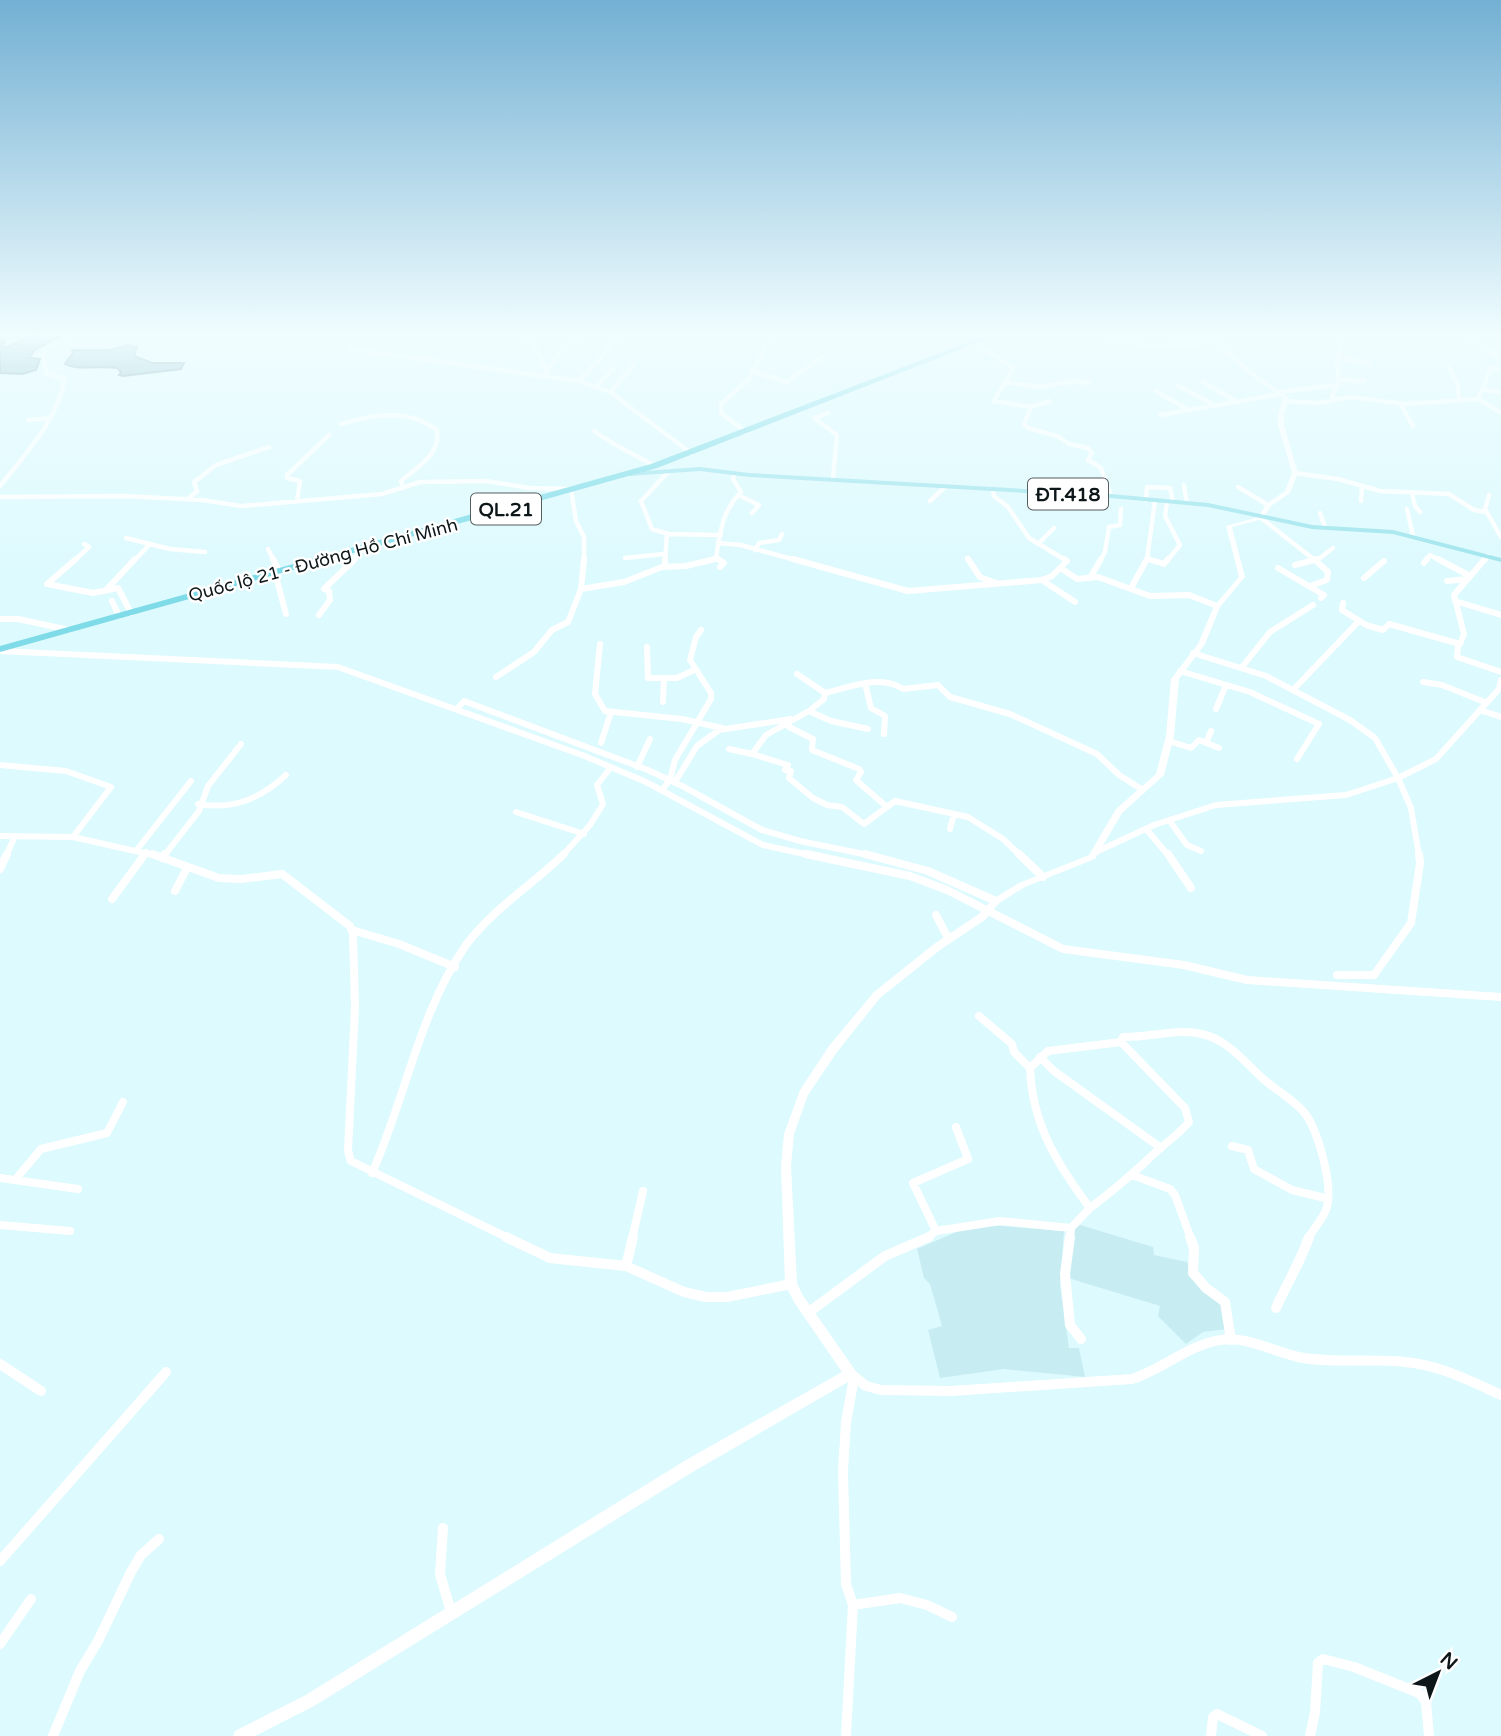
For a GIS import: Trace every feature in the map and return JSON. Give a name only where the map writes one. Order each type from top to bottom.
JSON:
[{"type":"highway","name":"Quốc lộ 21 - Đường Hồ Chí Minh","points":[[0,650],[654,467],[792,414]]},
{"type":"main road","name":"ĐT.418","points":[[629,474],[701,469],[734,474],[1111,496],[1187,503],[1261,518],[1325,527],[1393,532],[1501,561]]},
{"type":"street","points":[[0,486],[52,414]]},
{"type":"street","points":[[341,424],[379,414]]},
{"type":"street","points":[[394,414],[421,419],[437,430],[439,440],[423,463],[401,481],[403,488]]},
{"type":"street","points":[[639,414],[691,453]]},
{"type":"street","points":[[724,414],[746,432]]},
{"type":"street","points":[[825,414],[814,418],[837,435],[833,479]]},
{"type":"street","points":[[1028,414],[1024,425],[1090,450],[1092,453],[1087,460],[1101,468],[1101,475],[1108,482],[1111,496]]},
{"type":"street","points":[[1160,415],[1165,414]]},
{"type":"street","points":[[1096,852],[1119,811],[1163,771],[1175,680],[1207,634],[1217,606],[1242,576],[1229,526],[1261,518],[1268,505],[1288,492],[1295,473],[1281,425],[1281,414]]},
{"type":"street","points":[[1407,414],[1413,426]]},
{"type":"street","points":[[28,420],[50,418]]},
{"type":"street","points":[[594,431],[616,448],[636,454],[654,467]]},
{"type":"street","points":[[297,501],[300,481],[287,478],[287,475],[329,435]]},
{"type":"street","points":[[188,499],[197,491],[194,482],[197,476],[222,463],[269,447]]},
{"type":"street","points":[[669,471],[641,501],[652,529],[667,533],[721,535]]},
{"type":"street","points":[[0,472],[9,474]]},
{"type":"street","points":[[1295,473],[1412,493],[1450,494],[1474,510],[1486,512]]},
{"type":"street","points":[[716,559],[721,535],[720,520],[741,489],[736,485],[734,474]]},
{"type":"street","points":[[0,497],[124,496],[188,499],[241,506],[382,494],[420,482],[486,481],[530,488],[575,489],[576,521],[584,537],[581,589],[566,624],[552,630],[534,652],[496,677]]},
{"type":"street","points":[[1184,485],[1187,503]]},
{"type":"street","points":[[1131,588],[1139,579],[1141,568],[1147,559],[1150,500],[1147,488],[1167,486],[1170,488],[1170,502],[1165,516],[1180,545],[1164,564],[1147,559]]},
{"type":"street","points":[[1361,501],[1362,486]]},
{"type":"street","points":[[930,501],[945,487]]},
{"type":"street","points":[[1238,487],[1268,505]]},
{"type":"street","points":[[718,543],[755,550],[908,591],[1042,580],[1062,569],[1067,561],[1038,544],[1022,530],[1015,512],[994,496],[993,490]]},
{"type":"street","points":[[1412,493],[1415,506],[1420,512]]},
{"type":"street","points":[[738,495],[759,505],[752,513]]},
{"type":"street","points":[[1489,495],[1486,512],[1501,537]]},
{"type":"street","points":[[1090,578],[1105,552],[1109,527],[1119,526],[1122,520],[1121,509]]},
{"type":"street","points":[[1407,509],[1413,536]]},
{"type":"street","points":[[1320,513],[1325,527]]},
{"type":"street","points":[[1261,518],[1328,572],[1327,580],[1310,586]]},
{"type":"street","points":[[697,535],[699,526]]},
{"type":"street","points":[[1038,544],[1054,528]]},
{"type":"street","points":[[665,567],[667,533]]},
{"type":"street","points":[[755,550],[759,543],[779,540],[782,534]]},
{"type":"street","points":[[126,538],[149,545],[205,552]]},
{"type":"street","points":[[84,544],[89,547],[86,551],[47,584],[92,593],[118,588],[131,613]]},
{"type":"street","points":[[105,590],[149,545]]},
{"type":"street","points":[[1295,565],[1316,561],[1333,548]]},
{"type":"street","points":[[268,549],[278,573],[286,614]]},
{"type":"street","points":[[319,615],[330,600],[329,591],[324,589],[355,560],[358,551]]},
{"type":"street","points":[[625,558],[664,554]]},
{"type":"street","points":[[1424,563],[1430,555],[1469,577]]},
{"type":"street","points":[[1488,556],[1454,595],[1464,634],[1464,640],[1458,645],[1457,657],[1501,672]]},
{"type":"street","points":[[967,558],[980,577],[1000,584]]},
{"type":"street","points":[[581,589],[624,582],[665,567],[687,566],[716,559],[724,563],[720,567]]},
{"type":"street","points":[[1364,578],[1384,561]]},
{"type":"street","points":[[1278,568],[1324,595],[1321,598]]},
{"type":"street","points":[[1062,569],[1077,579],[1102,578],[1155,597],[1189,595],[1217,606]]},
{"type":"street","points":[[1447,581],[1469,577]]},
{"type":"street","points":[[1042,580],[1075,602]]},
{"type":"street","points":[[112,601],[119,616]]},
{"type":"street","points":[[1455,601],[1501,615]]},
{"type":"street","points":[[1343,603],[1342,610],[1358,622],[1381,631],[1389,624],[1458,645]]},
{"type":"street","points":[[1242,667],[1270,632],[1313,605]]},
{"type":"street","points":[[0,619],[18,619],[69,630]]},
{"type":"street","points":[[1287,707],[1342,635],[1358,622]]},
{"type":"street","points":[[673,781],[675,761],[710,699],[711,693],[694,670],[690,654],[695,636],[701,630]]},
{"type":"street","points":[[600,644],[595,694],[602,708],[611,712],[657,715],[723,728],[791,719]]},
{"type":"street","points":[[647,648],[648,678],[677,678],[694,670]]},
{"type":"street","points":[[0,650],[338,667],[611,767],[662,790],[763,845],[910,876],[992,905]]},
{"type":"street","points":[[1193,653],[1242,667],[1296,692],[1350,720],[1376,738],[1411,808],[1420,863],[1411,923],[1374,975]]},
{"type":"street","points":[[1180,670],[1287,707],[1320,726],[1297,759]]},
{"type":"street","points":[[797,674],[825,693],[865,683],[888,682],[903,689],[938,685],[950,697],[1010,714],[1097,754],[1119,775],[1143,790]]},
{"type":"street","points":[[663,702],[664,678]]},
{"type":"street","points":[[1501,680],[1500,689],[1436,759],[1398,778],[1346,795],[1216,805],[1146,829],[1096,852],[1085,861],[1016,888],[877,995],[849,1027],[804,1093],[789,1134],[786,1166],[792,1284],[853,1376],[881,1390],[952,1391],[1132,1379],[1157,1372],[1206,1344],[1231,1340],[1298,1357],[1332,1362],[1420,1363],[1450,1372],[1501,1395]]},
{"type":"street","points":[[1423,682],[1442,685],[1487,703]]},
{"type":"street","points":[[865,683],[871,708],[885,716],[884,734]]},
{"type":"street","points":[[1216,709],[1226,685]]},
{"type":"street","points":[[752,754],[766,735],[809,711],[824,699],[825,693]]},
{"type":"street","points":[[457,709],[464,701],[673,781],[729,815],[763,830],[839,851],[916,867],[972,888],[1045,941],[1073,952],[1184,965],[1235,979],[1380,991],[1501,997]]},
{"type":"street","points":[[1480,710],[1501,718]]},
{"type":"street","points":[[809,711],[831,721],[868,729]]},
{"type":"street","points":[[601,743],[611,712]]},
{"type":"street","points":[[653,728],[657,715]]},
{"type":"street","points":[[791,719],[787,724],[789,727],[813,739],[812,750],[859,769],[861,772],[856,780],[887,807]]},
{"type":"street","points":[[662,790],[673,781],[697,746],[723,728]]},
{"type":"street","points":[[1206,743],[1211,731]]},
{"type":"street","points":[[637,767],[650,739]]},
{"type":"street","points":[[1169,741],[1192,748],[1196,740],[1219,747]]},
{"type":"street","points":[[162,858],[199,811],[198,804],[241,744]]},
{"type":"street","points":[[729,749],[788,765],[785,770],[791,771],[789,778],[804,793],[834,808],[842,807],[864,824],[895,801],[968,817],[1003,839],[1043,877]]},
{"type":"street","points":[[0,765],[66,771],[111,787],[73,837]]},
{"type":"street","points":[[372,1173],[422,1043],[454,967],[466,946],[584,834],[602,806],[597,785],[611,767]]},
{"type":"street","points":[[198,804],[246,804],[277,786],[286,775]]},
{"type":"street","points":[[136,851],[191,781]]},
{"type":"street","points":[[516,812],[584,834]]},
{"type":"street","points":[[950,829],[954,814]]},
{"type":"street","points":[[1169,820],[1187,845],[1201,851]]},
{"type":"street","points":[[1146,829],[1171,858],[1191,888]]},
{"type":"street","points":[[0,836],[73,837],[146,852],[187,868],[230,879],[282,874],[352,930],[399,944],[454,967]]},
{"type":"street","points":[[0,869],[15,836]]},
{"type":"street","points":[[112,899],[146,852]]},
{"type":"street","points":[[175,891],[187,868]]},
{"type":"street","points":[[936,915],[948,938]]},
{"type":"street","points":[[352,930],[355,1007],[348,1151],[354,1163],[550,1258],[626,1266],[684,1292],[706,1297],[727,1297],[792,1284]]},
{"type":"street","points":[[1337,975],[1374,975]]},
{"type":"street","points":[[1374,975],[1380,991]]},
{"type":"street","points":[[979,1016],[1012,1044],[1014,1052],[1030,1068]]},
{"type":"street","points":[[1121,1042],[1123,1037],[1144,1038],[1175,1030],[1195,1032],[1237,1052],[1262,1078],[1302,1110],[1310,1122],[1328,1178],[1325,1198],[1327,1208],[1308,1238],[1301,1262],[1289,1279],[1276,1308]]},
{"type":"street","points":[[1090,1208],[1044,1139],[1030,1098],[1030,1068],[1048,1051],[1121,1042]]},
{"type":"street","points":[[1081,1339],[1070,1325],[1065,1294],[1071,1228],[1090,1208],[1186,1128],[1189,1122],[1188,1112],[1121,1042]]},
{"type":"street","points":[[1040,1057],[1054,1071],[1161,1148]]},
{"type":"street","points":[[15,1180],[41,1149],[107,1133],[123,1102]]},
{"type":"street","points":[[936,1231],[913,1183],[968,1160],[956,1127]]},
{"type":"street","points":[[1232,1146],[1248,1150],[1254,1169],[1292,1190],[1325,1198]]},
{"type":"street","points":[[1132,1175],[1170,1189],[1175,1195],[1194,1248],[1193,1273],[1206,1288],[1225,1302],[1231,1340]]},
{"type":"street","points":[[0,1178],[78,1189]]},
{"type":"street","points":[[626,1266],[643,1191]]},
{"type":"street","points":[[809,1312],[885,1256],[936,1231],[1000,1221],[1071,1228]]},
{"type":"street","points":[[0,1225],[70,1231]]},
{"type":"street","points":[[0,1364],[41,1391]]},
{"type":"street","points":[[0,1561],[166,1371]]},
{"type":"street","points":[[846,1736],[853,1605],[846,1584],[843,1471],[846,1422],[853,1376]]},
{"type":"street","points":[[240,1736],[309,1701],[691,1465],[853,1376]]},
{"type":"street","points":[[443,1528],[440,1574],[451,1612]]},
{"type":"street","points":[[53,1736],[80,1671],[98,1641],[131,1572],[141,1555],[159,1539]]},
{"type":"street","points":[[853,1605],[883,1598],[900,1598],[922,1602],[952,1617]]},
{"type":"street","points":[[0,1644],[31,1599]]},
{"type":"street","points":[[1310,1736],[1315,1712],[1318,1662],[1323,1659],[1354,1667],[1419,1693],[1426,1702],[1429,1736]]},
{"type":"street","points":[[1211,1736],[1213,1717],[1217,1714],[1262,1736]]},
{"type":"shaded area","points":[[1077,1224],[1153,1247],[1154,1255],[1187,1262],[1194,1280],[1220,1299],[1226,1329],[1203,1332],[1186,1344],[1158,1316],[1160,1306],[1068,1278],[1073,1232]]},
{"type":"shaded area","points":[[989,1225],[1064,1231],[1060,1285],[1069,1348],[1079,1348],[1085,1377],[1004,1369],[940,1378],[928,1330],[942,1326],[930,1284],[924,1278],[917,1249],[963,1229]]}]
